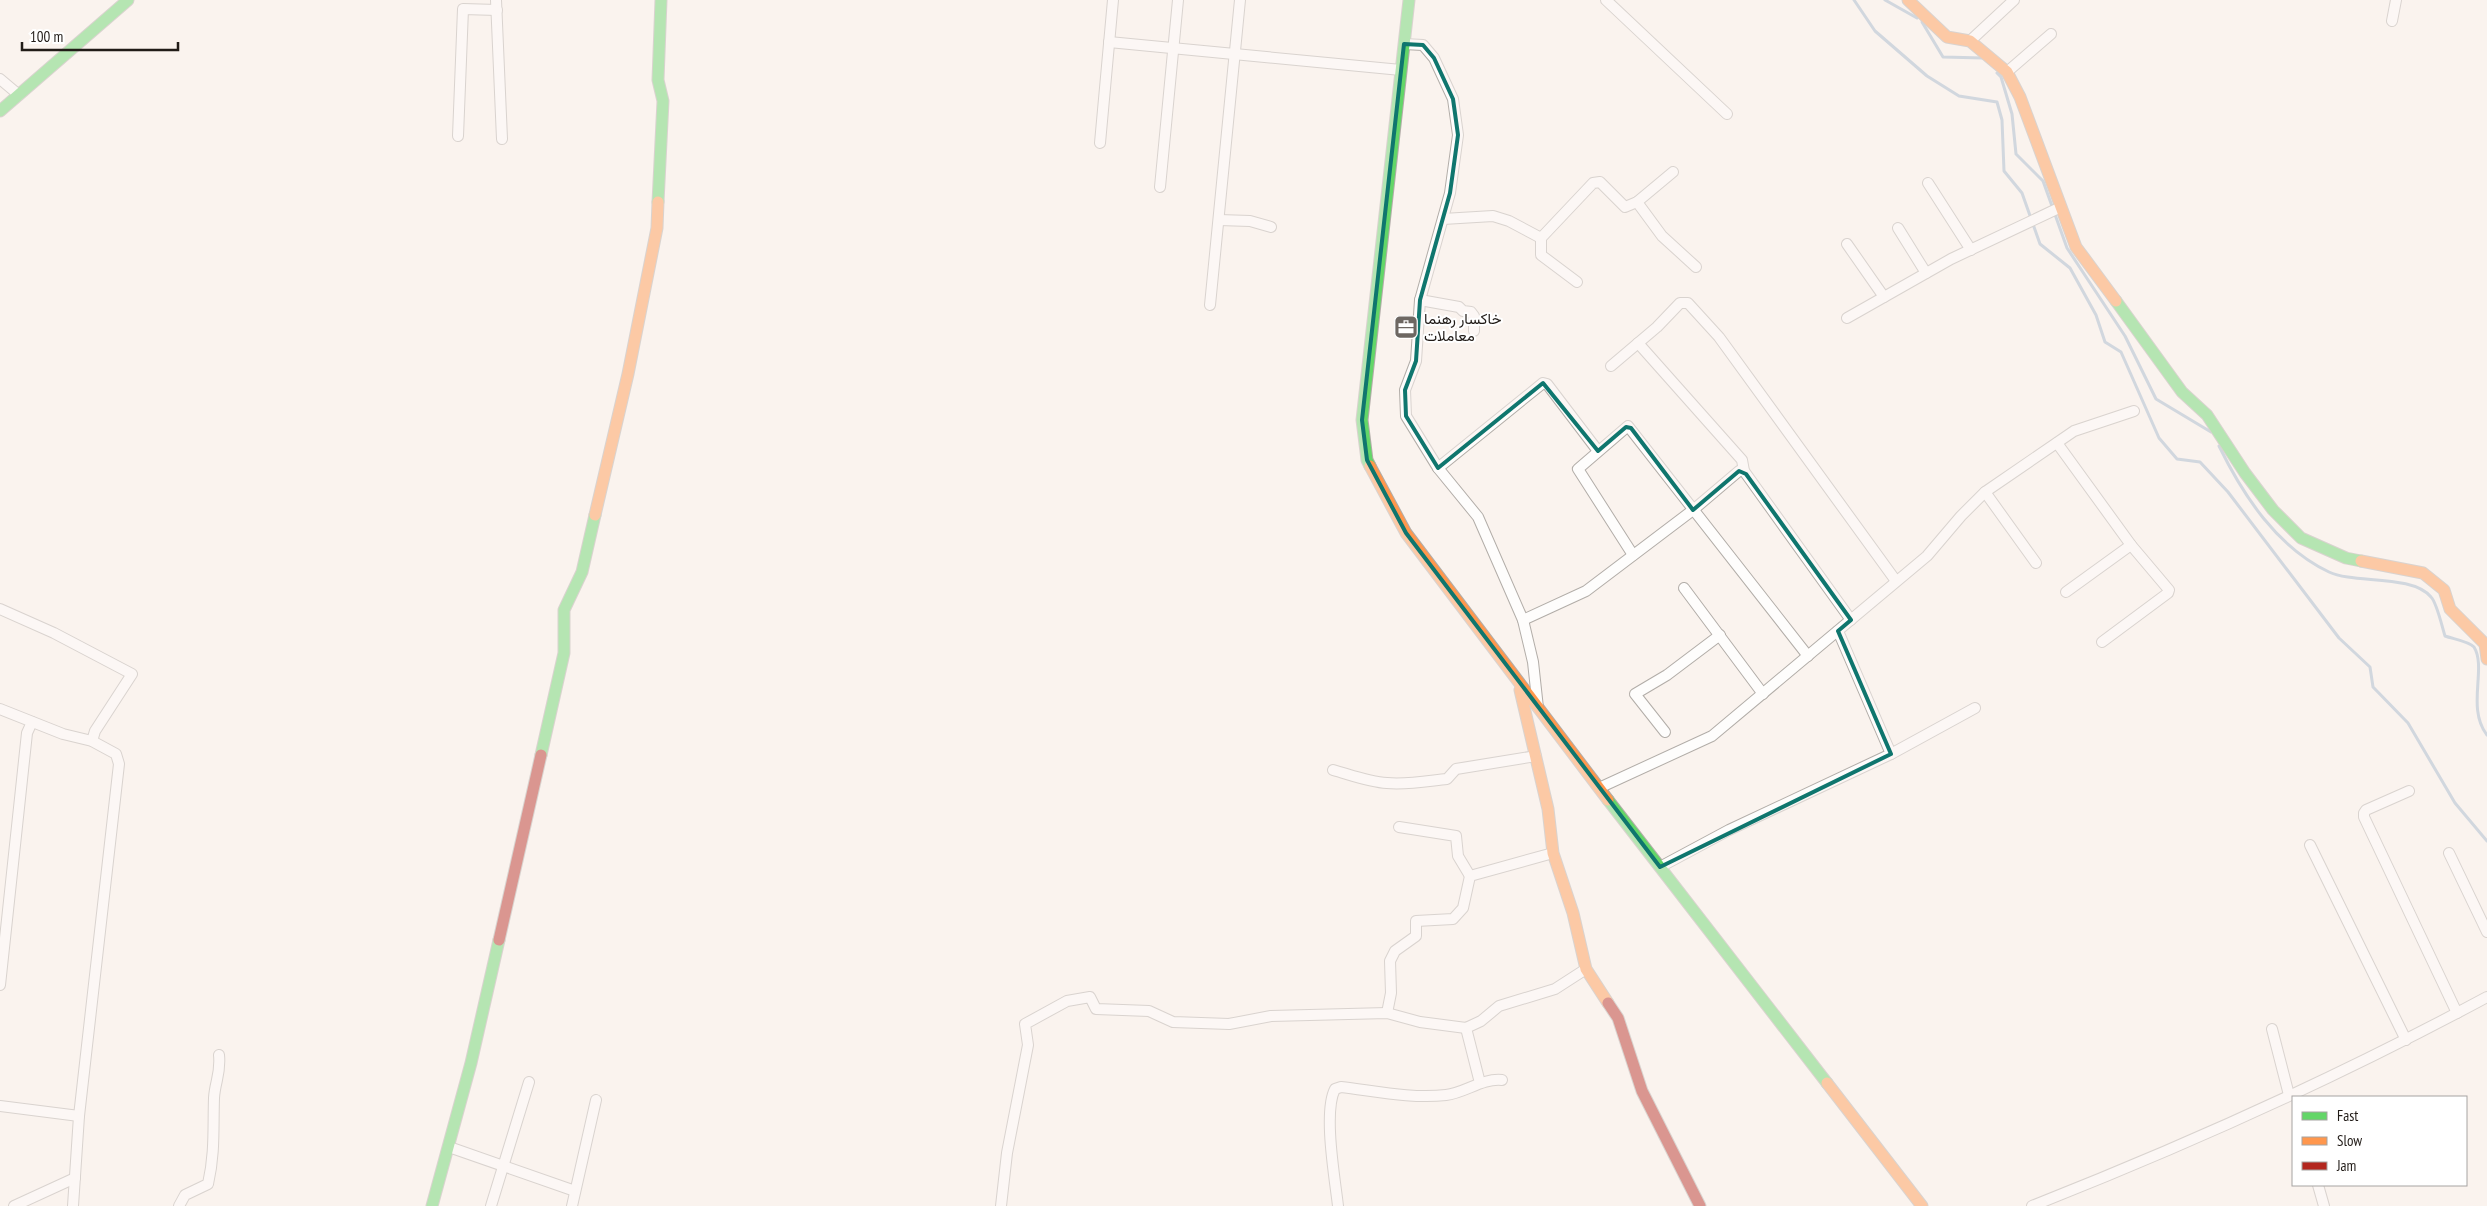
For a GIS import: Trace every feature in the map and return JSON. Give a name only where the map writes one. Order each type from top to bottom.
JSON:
[{"type":"street","points":[[0,111],[128,0]]},
{"type":"street","points":[[432,1206],[472,1063],[564,653],[564,610],[582,572],[645,292],[656,228],[663,101],[658,80],[661,0]]},
{"type":"street","points":[[1100,143],[1113,0]]},
{"type":"street","points":[[1160,187],[1178,0]]},
{"type":"street","points":[[1210,305],[1240,0]]},
{"type":"street","points":[[1409,0],[1362,420],[1367,460],[1406,533],[1538,709],[1922,1206]]},
{"type":"street","points":[[1606,0],[1727,114]]},
{"type":"street","points":[[1908,0],[1947,36],[1970,41],[2006,72],[2020,97],[2076,247],[2182,392],[2207,415],[2245,473],[2274,510],[2301,538],[2346,558],[2423,573],[2444,590],[2450,609],[2485,644],[2487,659]]},
{"type":"street","points":[[1970,41],[2014,0]]},
{"type":"street","points":[[2392,22],[2396,0]]},
{"type":"street","points":[[458,136],[463,8],[496,5],[502,139]]},
{"type":"street","points":[[2006,72],[2051,34]]},
{"type":"street","points":[[1109,42],[1401,70]]},
{"type":"street","points":[[1404,44],[1423,45],[1434,58],[1452,99],[1458,135],[1450,193],[1420,300],[1416,361],[1405,390],[1406,416],[1438,468],[1478,518],[1523,620],[1533,662],[1538,709]]},
{"type":"street","points":[[0,79],[19,95]]},
{"type":"street","points":[[1577,282],[1540,253],[1541,238],[1596,182],[1600,182],[1624,206],[1636,202],[1673,172]]},
{"type":"street","points":[[1928,183],[1971,250]]},
{"type":"street","points":[[1636,202],[1662,236],[1696,267]]},
{"type":"street","points":[[1847,318],[1971,250],[2061,207]]},
{"type":"street","points":[[1443,219],[1493,216],[1509,221],[1541,238]]},
{"type":"street","points":[[1218,220],[1250,221],[1271,227]]},
{"type":"street","points":[[1898,228],[1926,274]]},
{"type":"street","points":[[1847,244],[1884,297]]},
{"type":"street","points":[[1420,300],[1460,307],[1463,311],[1471,312],[1474,316],[1474,331]]},
{"type":"street","points":[[1611,366],[1638,344],[1680,303],[1684,301],[1688,303],[1719,337],[1896,581]]},
{"type":"street","points":[[1638,344],[1742,460],[1744,471],[1851,620]]},
{"type":"street","points":[[1438,468],[1544,383],[1547,384],[1598,451]]},
{"type":"street","points":[[1599,788],[1712,736],[1927,556],[1961,516],[1985,492],[2074,431],[2134,411]]},
{"type":"street","points":[[1634,555],[1578,470],[1626,427],[1631,428],[1808,656]]},
{"type":"street","points":[[2057,443],[2131,544],[2167,587],[2168,593],[2102,642]]},
{"type":"street","points":[[1523,620],[1586,591],[1693,510],[1739,471],[1744,471]]},
{"type":"street","points":[[1985,492],[2036,563]]},
{"type":"street","points":[[2066,592],[2131,544]]},
{"type":"street","points":[[1684,588],[1762,694]]},
{"type":"street","points":[[0,609],[132,674],[95,731],[92,741]]},
{"type":"street","points":[[1838,631],[1891,754]]},
{"type":"street","points":[[1665,732],[1635,694],[1666,675],[1720,635]]},
{"type":"street","points":[[1519,684],[1548,809],[1552,853],[1573,913],[1586,969],[1618,1018],[1642,1091],[1700,1206]]},
{"type":"street","points":[[1660,867],[1729,830],[1891,754],[1975,708]]},
{"type":"street","points":[[0,709],[63,734],[92,741],[116,754],[119,764],[79,1116],[72,1206]]},
{"type":"street","points":[[0,985],[27,733],[32,722]]},
{"type":"street","points":[[1334,770],[1374,782],[1388,784],[1417,782],[1447,779],[1454,770],[1536,756]]},
{"type":"street","points":[[2409,791],[2366,810],[2364,817],[2457,1013]]},
{"type":"street","points":[[1387,1013],[1391,993],[1390,961],[1395,951],[1415,938],[1416,921],[1453,919],[1462,908],[1470,876],[1458,856],[1456,836],[1399,827]]},
{"type":"street","points":[[2310,845],[2406,1040]]},
{"type":"street","points":[[1470,876],[1552,853]]},
{"type":"street","points":[[2449,853],[2487,932]]},
{"type":"street","points":[[1001,1206],[1007,1153],[1028,1046],[1025,1024],[1067,1001],[1090,997],[1096,1008],[1148,1011],[1173,1022],[1229,1024],[1271,1016],[1387,1013],[1420,1022],[1466,1028],[1481,1021],[1499,1006],[1555,989],[1586,969]]},
{"type":"street","points":[[2032,1206],[2118,1172],[2289,1095],[2406,1040],[2487,997]]},
{"type":"street","points":[[1466,1028],[1480,1083]]},
{"type":"street","points":[[2272,1029],[2289,1095]]},
{"type":"street","points":[[179,1206],[185,1195],[208,1184],[215,1128],[214,1096],[220,1072],[219,1055]]},
{"type":"street","points":[[1338,1206],[1330,1124],[1332,1095],[1335,1089],[1341,1087],[1415,1095],[1448,1095],[1480,1083],[1502,1080]]},
{"type":"street","points":[[491,1206],[529,1082]]},
{"type":"street","points":[[572,1206],[596,1100]]},
{"type":"street","points":[[0,1106],[79,1116]]},
{"type":"street","points":[[449,1147],[575,1192]]},
{"type":"street","points":[[14,1206],[75,1178]]},
{"type":"street","points":[[2318,1186],[2324,1206]]},
{"type":"highlighted area","points":[[1404,44],[1423,45],[1434,58],[1453,99],[1458,135],[1450,193],[1420,300],[1416,361],[1405,390],[1406,416],[1438,468],[1543,383],[1598,451],[1626,427],[1631,428],[1693,510],[1739,471],[1746,474],[1851,620],[1838,631],[1891,754],[1660,867],[1406,533],[1367,460],[1362,420]]},
{"type":"waterway","points":[[1854,0],[1875,31],[1927,76],[1959,96],[1997,102],[2002,120],[2004,171],[2022,193],[2040,244],[2070,268],[2096,315],[2105,342],[2121,352],[2159,438],[2177,459],[2200,462],[2228,492],[2339,638],[2370,667],[2373,687],[2408,723],[2455,803],[2487,841]]},
{"type":"waterway","points":[[1885,0],[1917,18]]},
{"type":"waterway","points":[[1922,22],[1943,57],[1983,58]]},
{"type":"waterway","points":[[1997,73],[2001,77],[2012,114],[2016,154],[2043,181],[2067,248],[2125,336],[2156,399],[2211,432]]},
{"type":"waterway","points":[[2219,446],[2239,484],[2264,519],[2278,535],[2310,562],[2340,576],[2411,585],[2431,597],[2445,636],[2474,647],[2479,666],[2478,713],[2487,735]]},
{"type":"traffic: fast","points":[[0,111],[128,0]]},
{"type":"traffic: fast","points":[[658,202],[663,101],[658,80],[661,0]]},
{"type":"traffic: fast","points":[[1370,466],[1367,460],[1362,420],[1409,0]]},
{"type":"traffic: fast","points":[[2116,301],[2182,392],[2207,415],[2245,473],[2273,510],[2301,538],[2346,558],[2361,561]]},
{"type":"traffic: fast","points":[[541,755],[564,653],[564,610],[582,572],[595,515]]},
{"type":"traffic: fast","points":[[1608,800],[1827,1083]]},
{"type":"traffic: fast","points":[[432,1206],[471,1063],[499,940]]},
{"type":"traffic: slow","points":[[1908,0],[1947,37],[1970,41],[2007,72],[2020,97],[2076,247],[2116,301]]},
{"type":"traffic: slow","points":[[595,515],[628,374],[657,228],[658,202]]},
{"type":"traffic: slow","points":[[1370,466],[1406,533],[1608,800]]},
{"type":"traffic: slow","points":[[2361,561],[2423,573],[2444,590],[2450,609],[2485,644],[2487,659]]},
{"type":"traffic: slow","points":[[1520,690],[1548,809],[1553,853],[1573,913],[1586,969],[1608,1003]]},
{"type":"traffic: slow","points":[[1827,1083],[1922,1206]]},
{"type":"traffic: jam","points":[[499,940],[541,755]]},
{"type":"traffic: jam","points":[[1608,1003],[1618,1018],[1642,1091],[1700,1206]]},
{"type":"place","name":"خاکسار رهنما معاملات","points":[[1406,327]]}]
